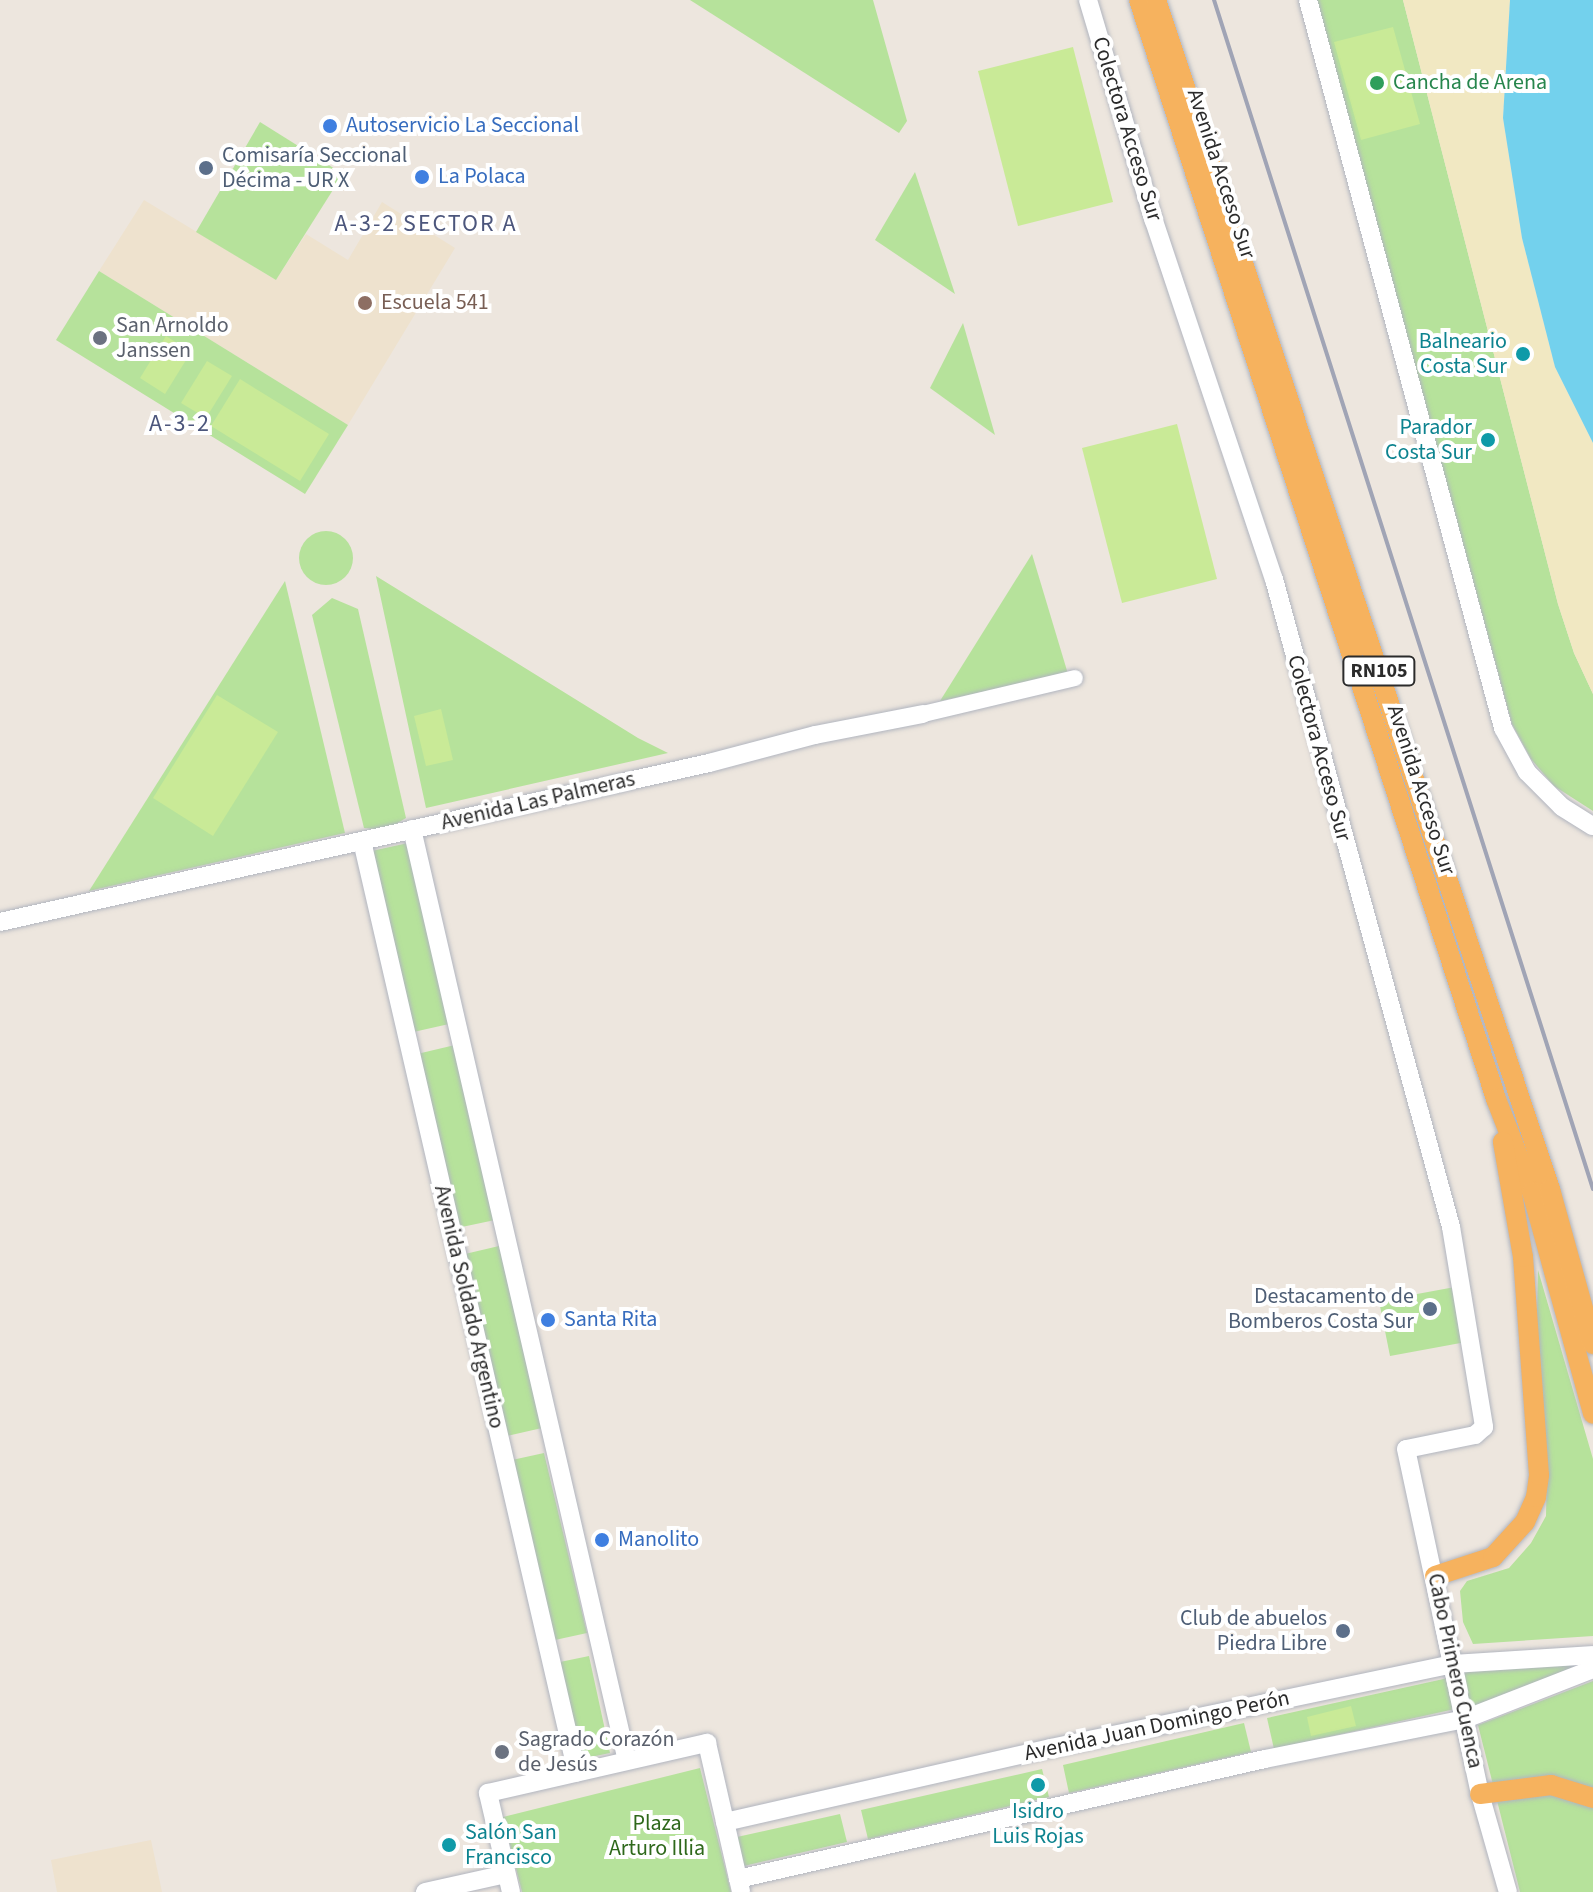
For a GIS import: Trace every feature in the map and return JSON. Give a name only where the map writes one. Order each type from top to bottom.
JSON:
[{"type":"highway","name":"Avenida Acceso Sur","points":[[1139,0],[1496,1099],[1532,1192],[1593,1414]]},
{"type":"highway","name":"Avenida Acceso Sur","points":[[1156,0],[1545,1174],[1593,1344]]},
{"type":"highway","points":[[1435,1576],[1484,1561],[1512,1539],[1525,1522],[1536,1497],[1539,1475],[1523,1257],[1496,1099]]},
{"type":"highway","points":[[1480,1794],[1551,1785],[1593,1798]]},
{"type":"main road","name":"Colectora Acceso Sur","points":[[1088,0],[1159,236],[1274,579],[1451,1227],[1484,1427],[1475,1435],[1406,1449]]},
{"type":"main road","points":[[1308,0],[1503,728],[1527,772],[1562,807],[1593,826]]},
{"type":"main road","name":"Avenida Las Palmeras","points":[[0,922],[815,735],[923,714]]},
{"type":"main road","points":[[412,829],[627,1761]]},
{"type":"main road","name":"Avenida Soldado Argentino","points":[[362,841],[577,1773]]},
{"type":"main road","name":"Cabo Primero Cuenca","points":[[1406,1449],[1480,1794],[1508,1892]]},
{"type":"main road","name":"Avenida Juan Domingo Perón","points":[[725,1822],[1066,1745],[1454,1664],[1593,1655]]},
{"type":"main road","points":[[425,1892],[508,1883],[488,1793],[707,1743],[740,1885],[1265,1759],[1465,1719],[1593,1669]]},
{"type":"street","name":"Avenida Las Palmeras","points":[[923,714],[1075,678]]},
{"type":"shaded area","points":[[144,200],[276,280],[306,234],[348,260],[382,202],[455,248],[348,425],[99,271]]},
{"type":"shaded area","points":[[151,1840],[162,1892],[57,1892],[51,1860]]},
{"type":"green space","points":[[690,0],[873,0],[907,121],[899,133]]},
{"type":"green space","points":[[1315,0],[1403,0],[1558,604],[1574,653],[1593,694],[1593,811],[1554,786],[1531,759],[1512,724]]},
{"type":"green space","name":"Cancha de Arena","points":[[1393,27],[1420,124],[1361,140],[1334,42]]},
{"type":"green space","points":[[1073,47],[1113,202],[1018,226],[978,71]]},
{"type":"green space","points":[[260,122],[343,174],[276,280],[196,232]]},
{"type":"green space","points":[[915,172],[955,294],[875,240]]},
{"type":"green space","points":[[99,271],[348,425],[305,494],[56,340]]},
{"type":"green space","points":[[963,323],[995,435],[930,388]]},
{"type":"green space","points":[[166,336],[191,352],[165,394],[140,378]]},
{"type":"green space","points":[[207,361],[232,376],[206,418],[181,403]]},
{"type":"green space","points":[[240,379],[329,434],[300,481],[211,426]]},
{"type":"green space","points":[[1177,424],[1217,579],[1122,603],[1082,448]]},
{"type":"green space","points":[[326,531],[345,539],[353,558],[345,577],[326,585],[307,577],[299,558],[307,539]]},
{"type":"green space","points":[[1032,554],[1068,674],[940,701]]},
{"type":"green space","points":[[376,576],[638,738],[668,753],[426,808]]},
{"type":"green space","points":[[285,581],[345,833],[89,891]]},
{"type":"green space","points":[[332,598],[358,609],[406,818],[386,830],[364,828],[312,615]]},
{"type":"green space","points":[[217,695],[278,732],[213,836],[153,798]]},
{"type":"green space","points":[[441,709],[453,760],[426,766],[414,716]]},
{"type":"green space","points":[[408,843],[449,1024],[409,1033],[367,852]]},
{"type":"green space","points":[[455,1045],[495,1220],[457,1228],[417,1054]]},
{"type":"green space","points":[[499,1246],[542,1428],[507,1436],[465,1254]]},
{"type":"green space","points":[[1538,1270],[1593,1459],[1593,1636],[1473,1644],[1463,1622],[1460,1591],[1467,1581],[1509,1568],[1531,1543],[1546,1516],[1547,1463],[1536,1354]]},
{"type":"green space","points":[[1455,1287],[1466,1342],[1390,1356],[1379,1301]]},
{"type":"green space","points":[[544,1453],[587,1633],[555,1640],[512,1460]]},
{"type":"green space","points":[[589,1656],[610,1753],[581,1759],[560,1662]]},
{"type":"green space","points":[[1593,1660],[1470,1708],[1464,1672]]},
{"type":"green space","points":[[1448,1678],[1455,1709],[1274,1749],[1267,1718]]},
{"type":"green space","points":[[1593,1681],[1593,1892],[1520,1892],[1478,1725]]},
{"type":"green space","points":[[1351,1706],[1356,1726],[1311,1736],[1307,1717]]},
{"type":"green space","points":[[1244,1723],[1251,1752],[1069,1793],[1063,1765]]},
{"type":"green space","name":"Plaza Arturo Illia","points":[[700,1768],[731,1892],[522,1892],[503,1817]]},
{"type":"green space","points":[[1042,1769],[1049,1797],[868,1839],[861,1810]]},
{"type":"green space","points":[[840,1814],[847,1842],[744,1866],[737,1837]]},
{"type":"sand","name":"Balneario Costa Sur","points":[[1403,0],[1510,0],[1503,118],[1522,238],[1555,367],[1593,443],[1593,694],[1574,653],[1558,604]]},
{"type":"water","points":[[1510,0],[1593,0],[1593,443],[1555,367],[1522,238],[1503,118]]},
{"type":"railway","points":[[1214,0],[1593,1189]]},
{"type":"place","name":"Cancha de Arena","points":[[1377,83]]},
{"type":"place","name":"Autoservicio La Seccional","points":[[330,126]]},
{"type":"place","name":"Comisaría Seccional Décima - UR X","points":[[206,168]]},
{"type":"place","name":"La Polaca","points":[[422,177]]},
{"type":"place","name":"Escuela 541","points":[[365,303]]},
{"type":"place","name":"San Arnoldo Janssen","points":[[100,338]]},
{"type":"place","name":"Balneario Costa Sur","points":[[1523,354]]},
{"type":"place","name":"Parador Costa Sur","points":[[1488,440]]},
{"type":"place","name":"Destacamento de Bomberos Costa Sur","points":[[1430,1309]]},
{"type":"place","name":"Santa Rita","points":[[548,1320]]},
{"type":"place","name":"Manolito","points":[[602,1540]]},
{"type":"place","name":"Club de abuelos Piedra Libre","points":[[1343,1631]]},
{"type":"place","name":"Sagrado Corazón de Jesús","points":[[502,1752]]},
{"type":"place","name":"Isidro Luis Rojas","points":[[1038,1785]]},
{"type":"place","name":"Salón San Francisco","points":[[449,1845]]},
{"type":"district","name":"A-3-2 SECTOR A","points":[[426,224]]},
{"type":"district","name":"A-3-2","points":[[180,424]]}]
